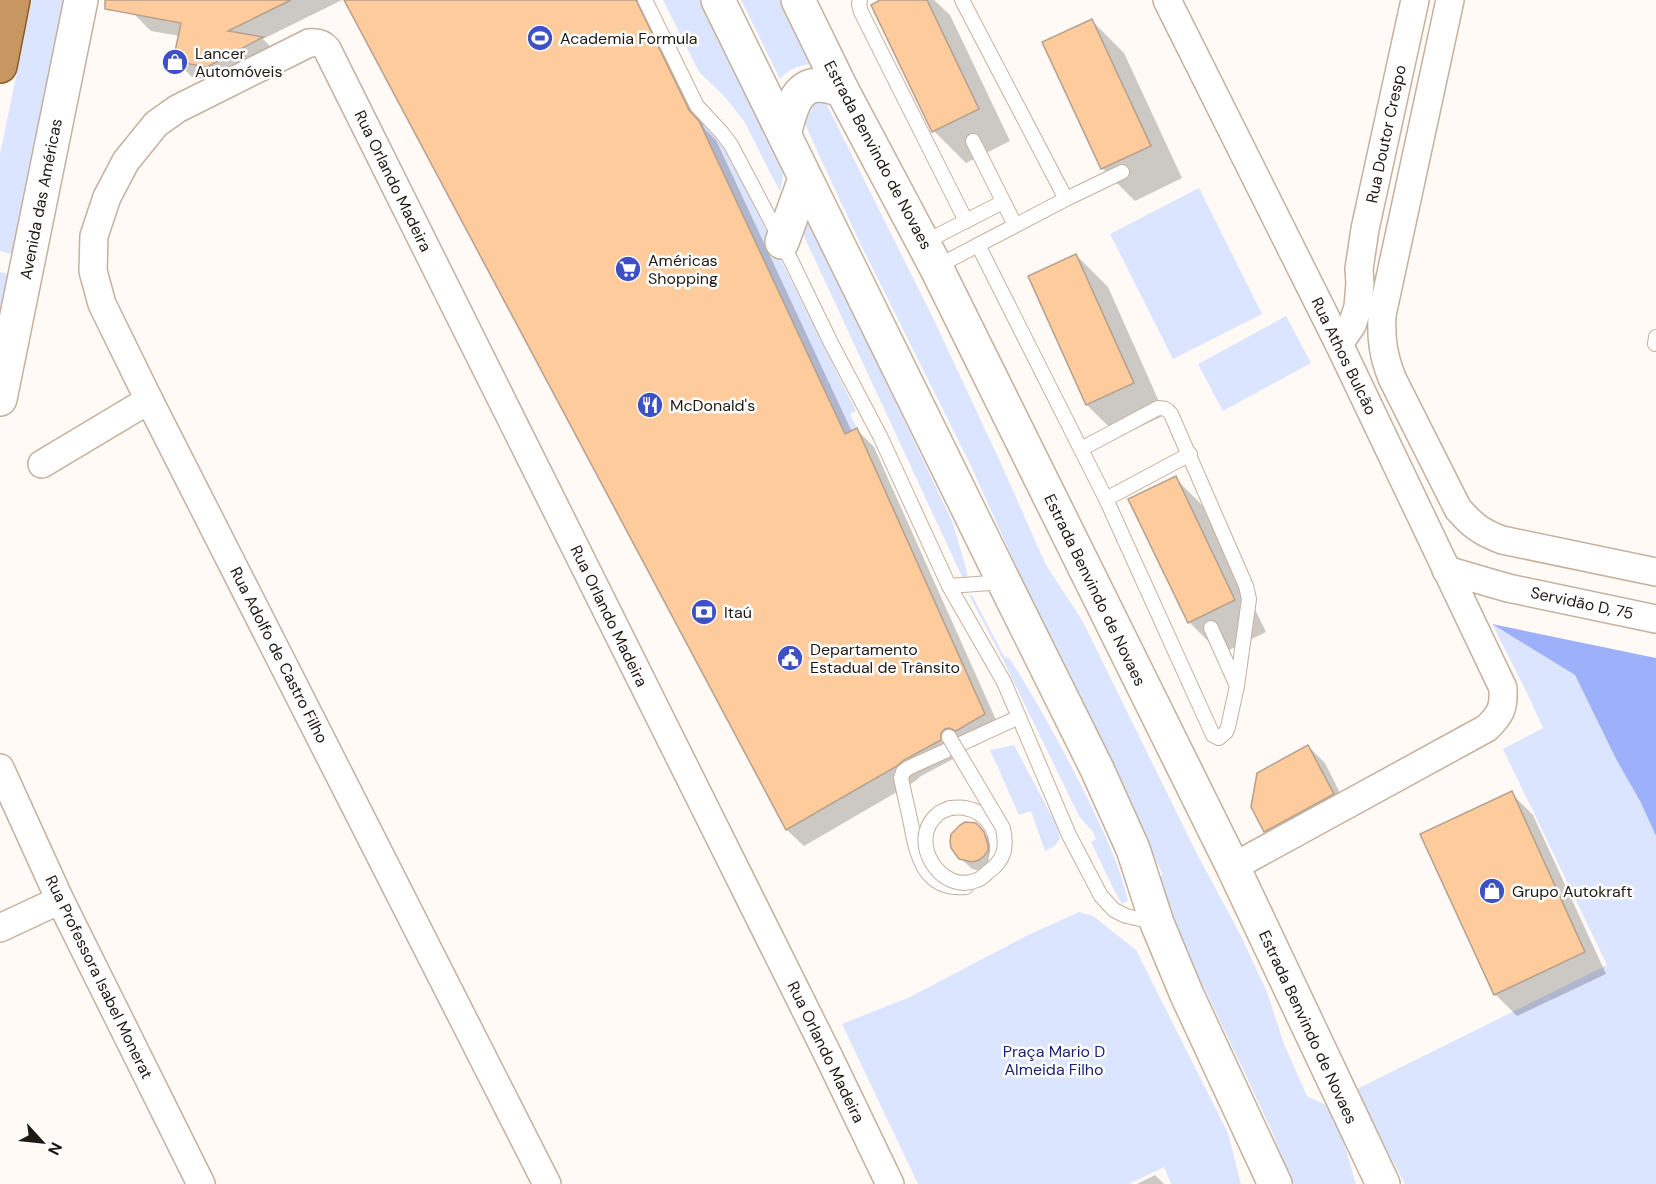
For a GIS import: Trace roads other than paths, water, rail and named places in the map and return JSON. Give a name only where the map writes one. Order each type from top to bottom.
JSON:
[{"type":"highway","points":[[0,66],[13,0]]},
{"type":"street","name":"Avenida das Américas","points":[[0,399],[81,0]]},
{"type":"street","points":[[718,0],[1097,769],[1132,849],[1157,923],[1187,995],[1275,1184]]},
{"type":"street","name":"Estrada Benvindo de Novaes","points":[[798,0],[842,90],[929,255],[1233,867],[1383,1184]]},
{"type":"street","name":"Rua Athos Bulcão","points":[[1167,0],[1340,344],[1503,688],[1504,703],[1498,716],[1487,728],[1233,867]]},
{"type":"street","name":"Rua Doutor Crespo","points":[[1340,344],[1352,325],[1358,307],[1359,269],[1365,229],[1415,0]]},
{"type":"street","points":[[1450,0],[1382,315],[1381,338],[1384,358],[1458,509],[1471,524],[1486,534],[1502,540],[1656,572]]},
{"type":"street","name":"Rua Adolfo de Castro Filho","points":[[327,49],[316,42],[309,43],[177,109],[156,124],[126,161],[107,197],[94,236],[93,271],[102,304],[149,400],[547,1184]]},
{"type":"street","name":"Rua Orlando Madeira","points":[[327,49],[890,1184]]},
{"type":"street","points":[[784,134],[792,107],[799,94],[808,87],[820,85],[842,90]]},
{"type":"street","points":[[782,242],[805,179]]},
{"type":"street","name":"Rua Doutor Crespo","points":[[1324,315],[1359,269]]},
{"type":"street","points":[[42,464],[149,400]]},
{"type":"street","name":"Servidão D, 75","points":[[1446,570],[1508,588],[1656,619]]},
{"type":"street","name":"Servidão D, 75","points":[[1463,606],[1508,588]]},
{"type":"street","name":"Rua Professora Isabel Monerat","points":[[0,768],[60,900],[201,1184]]},
{"type":"street","points":[[0,928],[60,900]]},
{"type":"lane","points":[[645,0],[697,106],[731,145],[782,242],[881,438],[949,586],[1004,682],[1069,835],[1101,896],[1114,910],[1126,916],[1157,923]]},
{"type":"lane","points":[[860,0],[861,12],[966,221]]},
{"type":"lane","points":[[962,0],[1066,199]]},
{"type":"lane","points":[[973,141],[1015,225]]},
{"type":"lane","points":[[929,255],[978,245],[1122,172]]},
{"type":"lane","points":[[929,255],[966,221],[1003,202]]},
{"type":"lane","points":[[978,245],[1106,499],[1213,735],[1219,738],[1226,732],[1237,686],[1249,599],[1246,586],[1171,414],[1163,408],[1158,408],[1081,449]]},
{"type":"lane","points":[[1106,499],[1190,454]]},
{"type":"lane","points":[[949,586],[1004,582]]},
{"type":"lane","points":[[1211,628],[1237,686]]},
{"type":"lane","points":[[949,738],[1003,828],[1005,840],[1004,854],[998,866],[990,871],[977,881],[963,882],[951,879],[939,873],[931,863],[926,850],[925,837],[929,824],[938,813],[950,808],[967,808],[979,813],[989,822],[995,833],[998,846],[996,859],[990,871],[981,880],[969,886],[956,888],[943,885],[923,868],[914,842],[901,778],[903,772],[908,768],[1019,717]]},
{"type":"place","name":"Academia Formula","points":[[540,38]]},
{"type":"place","name":"Lancer Automóveis","points":[[175,62]]},
{"type":"place","name":"Américas Shopping","points":[[628,269]]},
{"type":"place","name":"McDonald's","points":[[650,405]]},
{"type":"place","name":"Itaú","points":[[704,612]]},
{"type":"place","name":"Departamento Estadual de Trânsito","points":[[790,658]]},
{"type":"place","name":"Grupo Autokraft","points":[[1492,891]]},
{"type":"park label","name":"Praça Mario D Almeida Filho","points":[[1054,1060]]}]
